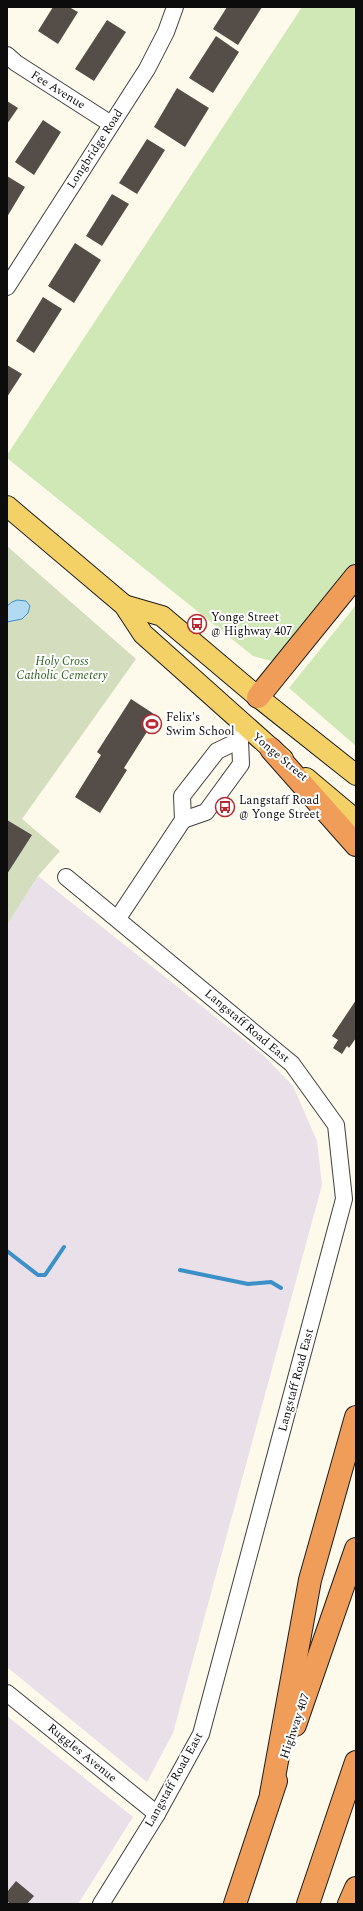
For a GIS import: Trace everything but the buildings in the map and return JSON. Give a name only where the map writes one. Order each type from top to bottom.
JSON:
[{"type":"highway","points":[[258,696],[356,576]]},
{"type":"highway","points":[[271,749],[356,846]]},
{"type":"highway","points":[[271,1794],[310,1580],[356,1417]]},
{"type":"highway","name":"Highway 407","points":[[235,1904],[271,1794],[356,1549]]},
{"type":"highway","points":[[308,1904],[356,1762]]},
{"type":"highway","points":[[349,1904],[356,1888]]},
{"type":"main road","name":"Yonge Street","points":[[7,506],[124,605],[143,634],[243,734],[271,749],[356,820]]},
{"type":"main road","name":"Yonge Street","points":[[124,605],[162,616],[356,775]]},
{"type":"main road","points":[[243,734],[258,696]]},
{"type":"street","name":"Longbridge Road","points":[[7,287],[147,69],[166,32],[175,7]]},
{"type":"street","name":"Fee Avenue","points":[[7,55],[16,63],[111,124]]},
{"type":"street","points":[[118,918],[183,820],[182,796],[217,751],[243,734]]},
{"type":"street","points":[[183,820],[206,812],[241,764],[243,734]]},
{"type":"street","name":"Langstaff Road East","points":[[66,877],[118,918],[292,1064],[336,1125],[344,1199],[201,1734],[157,1814],[101,1904]]},
{"type":"street","name":"Ruggles Avenue","points":[[7,1693],[157,1814]]},
{"type":"shaded area","points":[[38,876],[262,1054],[293,1086],[317,1141],[322,1185],[173,1733],[147,1782],[7,1667],[7,925]]},
{"type":"shaded area","points":[[7,1716],[133,1817],[78,1904],[7,1904]]},
{"type":"green space","points":[[302,7],[356,7],[356,561],[286,650],[271,661],[253,656],[7,458],[7,455]]},
{"type":"green space","name":"Holy Cross Catholic Cemetery","points":[[7,546],[136,659],[22,819],[60,851],[38,876],[7,925]]},
{"type":"green space","points":[[356,605],[356,746],[289,688]]},
{"type":"water","points":[[17,600],[26,601],[30,606],[28,613],[22,619],[7,622],[7,606]]},
{"type":"waterway","points":[[7,1251],[38,1275],[45,1275],[64,1247]]},
{"type":"waterway","points":[[180,1270],[248,1284],[271,1282],[281,1288]]},
{"type":"place","name":"Yonge Street @ Highway 407","points":[[197,624]]},
{"type":"place","name":"Felix's Swim School","points":[[152,724]]},
{"type":"place","name":"Langstaff Road @ Yonge Street","points":[[225,807]]}]
